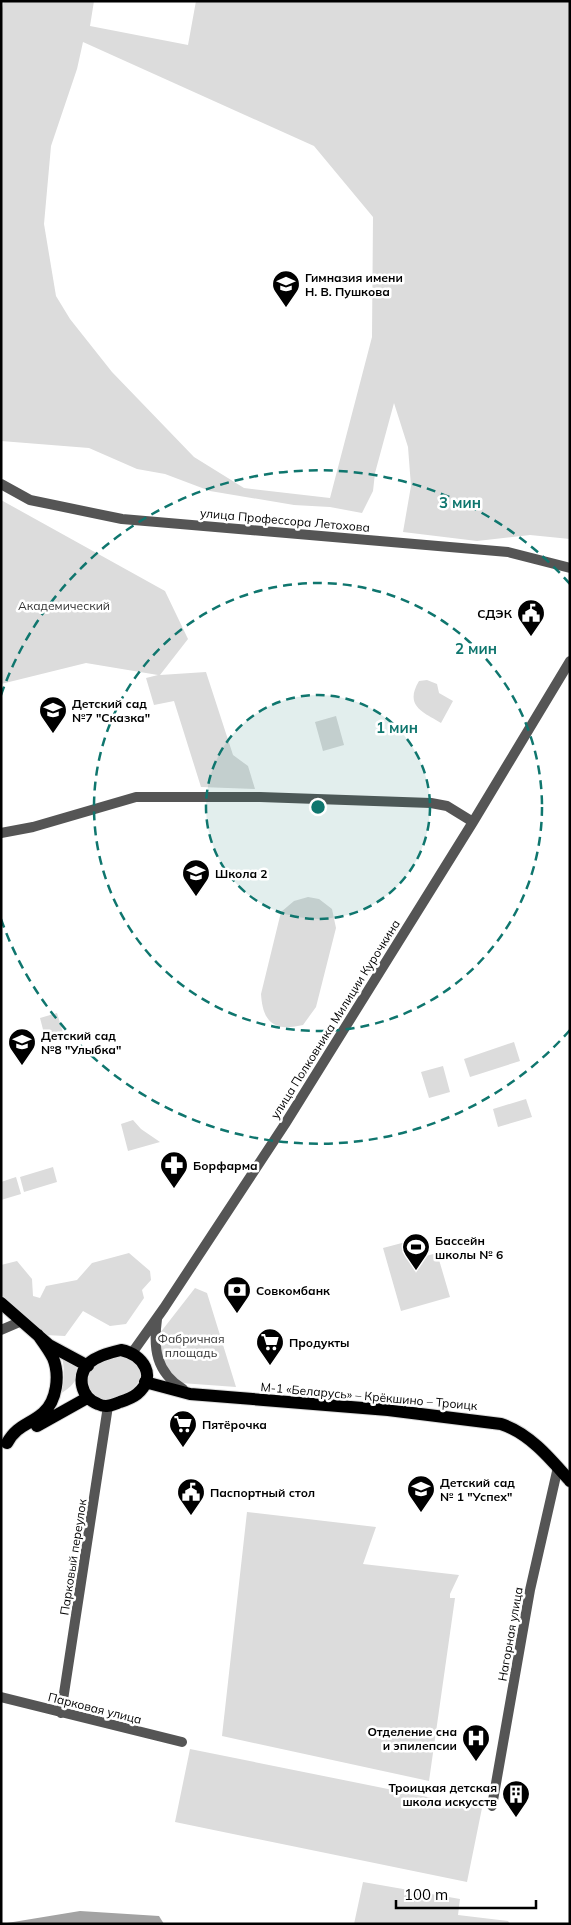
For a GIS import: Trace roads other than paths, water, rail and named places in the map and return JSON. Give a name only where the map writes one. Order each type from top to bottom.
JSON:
[{"type":"main road","points":[[1,1303],[49,1344],[88,1366]]},
{"type":"main road","points":[[4,1444],[13,1433],[44,1413],[55,1392],[56,1367],[38,1335]]},
{"type":"main road","points":[[121,1350],[132,1353],[143,1362],[146,1368],[145,1382],[136,1396],[108,1406],[98,1404],[87,1398],[82,1380],[92,1361],[121,1350]]},
{"type":"main road","name":"М-1 «Беларусь» – Крёкшино – Троицк","points":[[145,1382],[190,1394],[388,1410],[495,1423],[514,1428],[528,1438],[570,1481]]},
{"type":"main road","points":[[4,1444],[87,1398]]},
{"type":"street","name":"улица Профессора Летохова","points":[[1,484],[30,500],[122,519],[508,552],[570,568]]},
{"type":"street","name":"улица Полковника Милиции Курочкина","points":[[132,1353],[285,1124],[473,822],[570,661]]},
{"type":"street","points":[[1,833],[33,827],[136,797],[260,797],[431,803],[447,806],[473,822]]},
{"type":"street","points":[[157,1318],[155,1350],[159,1363],[172,1383],[190,1394]]},
{"type":"street","points":[[1,1330],[22,1321]]},
{"type":"street","name":"Парковый переулок","points":[[61,1712],[108,1406]]},
{"type":"street","name":"Нагорная улица","points":[[492,1806],[530,1590],[558,1467]]},
{"type":"street","name":"Парковая улица","points":[[1,1697],[182,1742]]},
{"type":"place","name":"Гимназия имени Н. В. Пушкова","points":[[286,308]]},
{"type":"place","name":"СДЭК","points":[[531,637]]},
{"type":"place","name":"Детский сад №7 \"Сказка\"","points":[[53,734]]},
{"type":"place","name":"Школа 2","points":[[196,897]]},
{"type":"place","name":"Детский сад №8 \"Улыбка\"","points":[[22,1066]]},
{"type":"place","name":"Борфарма","points":[[174,1189]]},
{"type":"place","name":"Бассейн школы № 6","points":[[416,1271]]},
{"type":"place","name":"Совкомбанк","points":[[237,1314]]},
{"type":"place","name":"Продукты","points":[[270,1366]]},
{"type":"place","name":"Пятёрочка","points":[[183,1448]]},
{"type":"place","name":"Детский сад № 1 \"Успех\"","points":[[421,1513]]},
{"type":"place","name":"Паспортный стол","points":[[191,1516]]},
{"type":"place","name":"Отделение сна и эпилепсии","points":[[476,1762]]},
{"type":"place","name":"Троицкая детская школа искусств","points":[[516,1818]]},
{"type":"park label","name":"Академический","points":[[64,605]]},
{"type":"park label","name":"Фабричная площадь","points":[[191,1345]]}]
